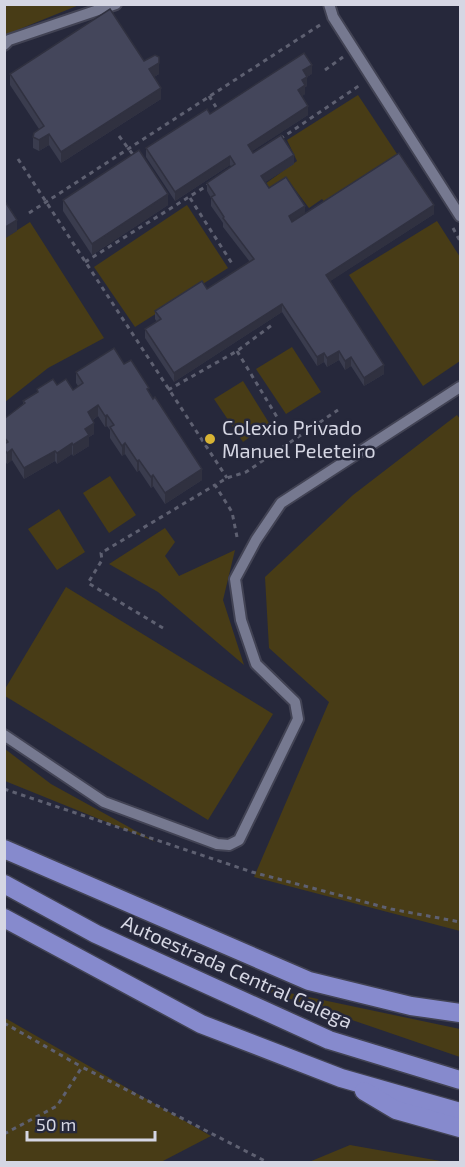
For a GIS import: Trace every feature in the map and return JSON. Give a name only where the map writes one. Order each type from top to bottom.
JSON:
[{"type":"highway","points":[[4,849],[309,981],[411,1006],[460,1012]]},
{"type":"highway","name":"Autoestrada Central Galega","points":[[4,884],[96,934],[329,1040],[460,1080]]},
{"type":"highway","points":[[4,918],[201,1024],[341,1078],[460,1112]]},
{"type":"highway","points":[[341,1078],[396,1110],[460,1128]]},
{"type":"lane","points":[[4,45],[9,40],[117,4]]},
{"type":"lane","points":[[329,4],[333,17],[460,216]]},
{"type":"lane","points":[[4,735],[104,802],[217,844],[229,845],[238,840],[298,719],[295,702],[256,664],[241,620],[235,579],[256,540],[281,503],[460,387]]},
{"type":"path","points":[[29,213],[128,147],[333,17]]},
{"type":"path","points":[[325,70],[343,57]]},
{"type":"path","points":[[277,141],[360,85],[366,94]]},
{"type":"path","points":[[209,96],[216,107]]},
{"type":"path","points":[[119,136],[136,158]]},
{"type":"path","points":[[18,159],[226,478]]},
{"type":"path","points":[[85,262],[217,179]]},
{"type":"path","points":[[190,198],[233,265]]},
{"type":"path","points":[[168,390],[237,351],[272,325]]},
{"type":"path","points":[[237,351],[277,417]]},
{"type":"path","points":[[163,628],[88,583],[102,560],[101,553],[215,484],[246,472],[338,410]]},
{"type":"path","points":[[215,484],[232,512],[237,537]]},
{"type":"path","points":[[4,789],[252,872],[392,909],[460,922]]},
{"type":"path","points":[[4,1023],[82,1067],[267,1162]]},
{"type":"path","points":[[4,1134],[57,1107],[82,1067]]},
{"type":"shaded area","points":[[5,4],[79,4],[79,5],[5,35]]},
{"type":"shaded area","points":[[358,95],[399,157],[328,206],[322,199],[309,208],[288,180],[274,191],[265,184],[297,161],[287,140]]},
{"type":"shaded area","points":[[187,205],[228,268],[135,327],[94,267]]},
{"type":"shaded area","points":[[437,221],[460,257],[460,361],[423,386],[349,275]]},
{"type":"shaded area","points":[[30,222],[104,338],[48,368],[5,402],[5,238]]},
{"type":"shaded area","points":[[292,347],[321,392],[286,414],[256,369]]},
{"type":"shaded area","points":[[243,381],[269,423],[243,442],[214,399]]},
{"type":"shaded area","points":[[457,415],[460,419],[460,931],[254,877],[329,702],[269,648],[265,577],[353,495]]},
{"type":"shaded area","points":[[110,476],[136,515],[109,533],[83,493]]},
{"type":"shaded area","points":[[59,509],[85,552],[57,570],[28,529]]},
{"type":"shaded area","points":[[165,528],[175,542],[165,556],[179,576],[235,550],[223,600],[244,665],[158,592],[109,564]]},
{"type":"shaded area","points":[[66,587],[273,714],[208,820],[5,696],[5,689]]},
{"type":"shaded area","points":[[5,749],[51,784],[156,842],[5,781]]},
{"type":"shaded area","points":[[247,984],[460,1029],[460,1057]]},
{"type":"shaded area","points":[[4,1018],[211,1136],[161,1162],[5,1162]]},
{"type":"shaded area","points":[[350,1145],[446,1162],[309,1162]]},
{"type":"building","points":[[110,9],[144,61],[155,55],[159,57],[159,63],[149,69],[161,88],[61,152],[49,134],[39,140],[33,137],[34,133],[44,126],[10,74]]},
{"type":"building","points":[[304,53],[312,65],[303,70],[307,77],[302,80],[305,85],[298,90],[308,106],[248,145],[253,153],[281,135],[294,155],[261,176],[269,188],[286,177],[305,206],[289,216],[292,222],[399,153],[434,205],[326,275],[384,365],[364,378],[351,357],[345,361],[339,351],[327,358],[324,353],[317,357],[282,304],[174,373],[145,329],[161,319],[155,311],[202,281],[207,289],[254,259],[223,218],[211,197],[215,195],[207,183],[235,164],[230,156],[175,192],[146,148],[207,109],[210,114]]},
{"type":"building","points":[[139,150],[168,194],[92,244],[63,200]]},
{"type":"building","points":[[4,200],[17,220],[4,228]]},
{"type":"building","points":[[114,348],[124,364],[131,360],[149,388],[147,389],[153,399],[155,397],[202,469],[165,493],[153,475],[151,477],[139,460],[137,461],[125,443],[122,446],[110,427],[114,425],[98,405],[88,412],[94,423],[85,429],[89,435],[57,453],[55,451],[24,468],[12,449],[7,453],[4,449],[4,444],[8,442],[4,437],[4,419],[25,403],[23,401],[53,379],[57,385],[66,379],[73,390],[83,383],[76,372]]},
{"type":"place","name":"Colexio Privado Manuel Peleteiro","points":[[210,439]]}]
